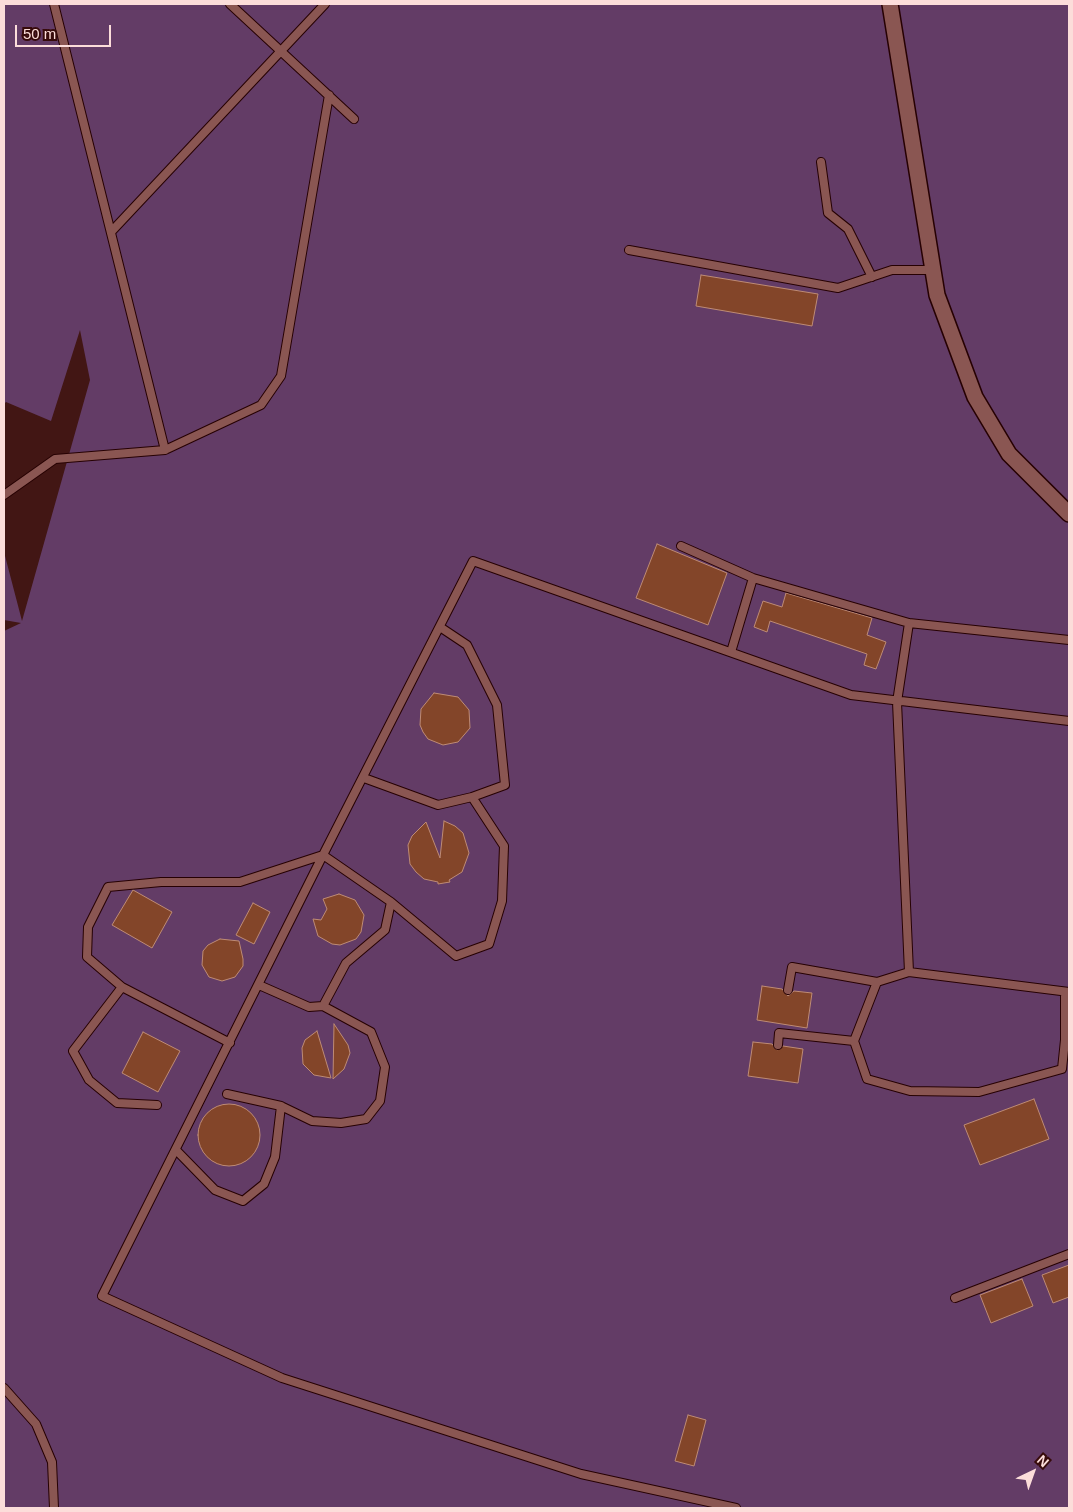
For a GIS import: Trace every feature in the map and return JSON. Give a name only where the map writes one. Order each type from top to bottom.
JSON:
[{"type":"street","points":[[890,4],[937,295],[976,397],[1009,454],[1069,514]]},
{"type":"lane","points":[[54,4],[165,450]]},
{"type":"lane","points":[[230,4],[354,119]]},
{"type":"lane","points":[[111,232],[325,4]]},
{"type":"lane","points":[[4,495],[55,460],[165,450],[262,405],[281,376],[329,95]]},
{"type":"lane","points":[[821,162],[828,212],[848,229],[872,277]]},
{"type":"lane","points":[[629,250],[838,288],[892,270],[933,270]]},
{"type":"lane","points":[[681,546],[753,578],[909,622],[1069,640]]},
{"type":"lane","points":[[736,1508],[581,1474],[282,1378],[102,1296],[323,854],[364,778],[473,561],[852,695],[897,702],[1069,721]]},
{"type":"lane","points":[[731,652],[753,578]]},
{"type":"lane","points":[[909,622],[897,702],[909,972]]},
{"type":"lane","points":[[364,778],[438,805],[472,797],[505,786],[497,705],[467,645],[440,627]]},
{"type":"lane","points":[[323,854],[391,902],[456,956],[489,944],[502,901],[504,846],[472,797]]},
{"type":"lane","points":[[230,1043],[122,988],[87,957],[88,927],[108,887],[161,882],[240,882],[323,854]]},
{"type":"lane","points":[[322,1006],[346,964],[385,930],[391,902]]},
{"type":"lane","points":[[788,990],[792,967],[876,982],[909,972],[1067,992],[1066,1069],[978,1092],[910,1091],[867,1079],[854,1041],[876,982]]},
{"type":"lane","points":[[227,1094],[281,1106],[312,1121],[341,1122],[366,1119],[380,1101],[385,1068],[371,1032],[322,1006],[309,1008],[259,985]]},
{"type":"lane","points":[[122,988],[73,1051],[89,1080],[117,1103],[157,1105]]},
{"type":"lane","points":[[778,1045],[779,1034],[854,1041]]},
{"type":"lane","points":[[176,1150],[214,1190],[243,1201],[264,1184],[275,1157],[281,1106]]},
{"type":"lane","points":[[955,1298],[1069,1254]]},
{"type":"lane","points":[[4,1388],[36,1424],[49,1454],[52,1462],[54,1508]]},
{"type":"shaded area","points":[[4,4],[1069,4],[1069,1508],[4,1508],[4,631],[21,623],[4,620],[4,552],[22,621],[90,380],[80,330],[51,421],[6,402],[4,404]]},
{"type":"building","points":[[701,275],[818,294],[812,326],[696,306]]},
{"type":"building","points":[[657,544],[727,573],[708,625],[636,598]]},
{"type":"building","points":[[786,593],[872,618],[867,635],[886,642],[876,669],[864,665],[867,654],[770,621],[767,632],[754,627],[763,601],[782,607]]},
{"type":"building","points":[[434,693],[458,697],[469,710],[470,728],[458,742],[443,745],[428,739],[423,732],[420,725],[421,709]]},
{"type":"building","points":[[444,821],[455,826],[463,833],[469,853],[462,872],[449,880],[450,882],[438,884],[438,882],[424,879],[416,872],[410,864],[408,845],[412,836],[426,822],[440,858]]},
{"type":"building","points":[[133,890],[172,912],[152,948],[112,925]]},
{"type":"building","points":[[339,894],[355,900],[364,915],[361,932],[356,939],[340,945],[332,944],[318,936],[313,919],[321,920],[327,909],[323,899]]},
{"type":"building","points":[[253,903],[270,912],[254,944],[236,935]]},
{"type":"building","points":[[220,939],[239,941],[243,959],[243,966],[235,977],[222,981],[209,977],[202,965],[203,951],[208,945]]},
{"type":"building","points":[[762,986],[782,989],[788,996],[794,991],[812,993],[807,1028],[757,1020]]},
{"type":"building","points":[[334,1024],[348,1045],[350,1053],[344,1069],[333,1079]]},
{"type":"building","points":[[317,1031],[331,1078],[314,1075],[303,1064],[302,1048],[305,1040]]},
{"type":"building","points":[[143,1032],[180,1051],[158,1092],[122,1073]]},
{"type":"building","points":[[753,1042],[772,1044],[777,1050],[783,1046],[803,1049],[798,1083],[748,1076]]},
{"type":"building","points":[[1034,1099],[1049,1139],[980,1165],[964,1125]]},
{"type":"building","points":[[229,1104],[241,1107],[251,1113],[257,1123],[260,1135],[257,1147],[251,1157],[241,1163],[229,1166],[217,1163],[207,1157],[201,1147],[198,1135],[201,1123],[207,1113],[217,1107]]},
{"type":"building","points":[[1069,1265],[1069,1297],[1053,1303],[1042,1275]]},
{"type":"building","points":[[1022,1279],[1033,1306],[991,1323],[980,1295]]},
{"type":"building","points":[[688,1415],[706,1420],[694,1466],[675,1461]]}]
